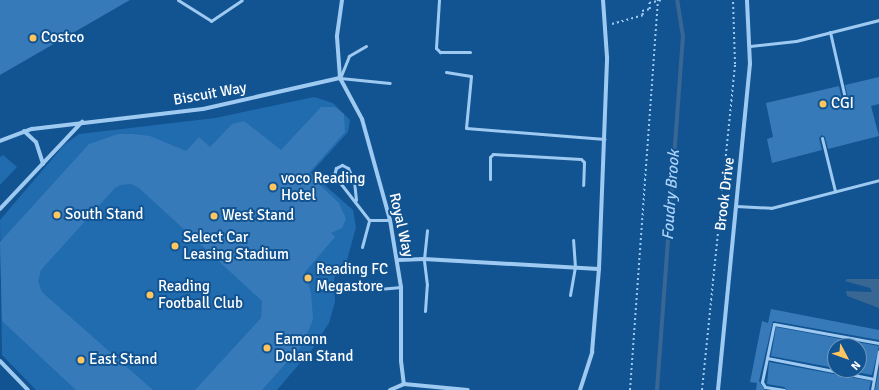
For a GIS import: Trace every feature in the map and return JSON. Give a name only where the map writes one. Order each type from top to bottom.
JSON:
[{"type":"street","points":[[340,78],[337,37],[342,0]]},
{"type":"street","points":[[580,390],[592,352],[599,269],[607,57],[603,0]]},
{"type":"street","name":"Brook Drive","points":[[718,390],[744,138],[750,46],[747,0]]},
{"type":"street","name":"Biscuit Way","points":[[0,141],[24,131],[82,122],[204,109],[340,78]]},
{"type":"street","name":"Royal Way","points":[[340,78],[362,119],[390,220],[398,260],[401,288],[401,361],[404,384]]},
{"type":"street","points":[[0,209],[82,122]]},
{"type":"street","points":[[24,131],[36,142],[42,164]]},
{"type":"street","points":[[398,260],[424,259],[599,269]]},
{"type":"street","points":[[0,361],[28,390]]},
{"type":"street","points":[[390,390],[404,384],[468,390]]},
{"type":"lane","points":[[178,0],[211,21],[242,0]]},
{"type":"lane","points":[[439,0],[436,48],[440,52],[470,52]]},
{"type":"lane","points":[[750,46],[790,42],[879,20]]},
{"type":"lane","points":[[830,32],[845,98]]},
{"type":"lane","points":[[366,46],[349,56],[340,78],[390,83]]},
{"type":"lane","points":[[446,72],[471,76],[466,128],[605,139]]},
{"type":"lane","points":[[822,138],[835,191]]},
{"type":"lane","points":[[490,179],[490,157],[493,154],[581,159],[584,162],[583,185]]},
{"type":"lane","points":[[356,200],[354,182],[348,168],[342,165],[336,168],[334,175],[342,188],[356,200],[369,220],[362,247]]},
{"type":"lane","points":[[736,206],[771,208],[879,180]]},
{"type":"lane","points":[[369,220],[390,220]]},
{"type":"lane","points":[[425,311],[427,285],[424,259],[427,230]]},
{"type":"lane","points":[[570,295],[575,267],[573,240]]},
{"type":"lane","points":[[379,289],[401,288]]},
{"type":"lane","points":[[784,390],[762,385],[774,324],[879,343]]},
{"type":"lane","points":[[872,390],[879,352]]},
{"type":"lane","points":[[767,358],[874,380]]},
{"type":"path","points":[[605,26],[643,15],[642,11],[650,9],[649,3],[662,0]]},
{"type":"path","points":[[702,390],[735,64],[733,0]]},
{"type":"path","points":[[630,390],[658,1]]},
{"type":"shaded area","name":"Select Car Leasing Stadium","points":[[314,97],[333,103],[350,120],[348,132],[311,173],[353,210],[356,227],[346,264],[334,278],[335,302],[329,323],[313,348],[277,390],[36,390],[2,355],[0,220],[64,145],[79,134],[215,118]]},
{"type":"shaded area","points":[[3,155],[17,167],[0,185],[0,157]]},
{"type":"shaded area","points":[[847,279],[879,279],[879,308],[847,296],[846,291],[872,292],[870,288],[845,281]]},
{"type":"building","name":"Costco","points":[[0,0],[130,0],[0,75]]},
{"type":"building","points":[[879,77],[879,104],[871,106],[879,136],[828,149],[825,137],[822,135],[819,138],[822,150],[772,163],[767,139],[773,137],[766,103],[839,86],[842,99],[846,101],[848,98],[845,85]]},
{"type":"building","points":[[321,107],[335,107],[344,114],[345,132],[308,174],[339,203],[346,219],[342,228],[331,233],[335,237],[305,272],[311,293],[313,319],[304,343],[262,390],[195,390],[261,318],[262,301],[139,188],[131,184],[120,185],[114,189],[41,270],[38,281],[42,292],[153,390],[76,390],[2,321],[0,242],[89,144],[118,134],[133,134],[150,136],[186,151],[199,137],[210,147],[232,124],[244,121],[281,150]]},
{"type":"building","points":[[771,309],[879,330],[879,340],[773,321],[759,381],[765,390],[756,390],[757,383],[750,382],[762,321],[768,323]]},
{"type":"building","points":[[776,327],[836,338],[827,338],[827,366],[771,356]]},
{"type":"building","points":[[867,344],[879,346],[872,375],[867,374]]},
{"type":"building","points":[[769,362],[827,373],[827,378],[855,378],[871,381],[869,390],[787,390],[784,387],[767,384]]},
{"type":"building","points":[[879,369],[879,390],[875,390]]},
{"type":"waterway","name":"Foudry Brook","points":[[657,390],[683,37],[677,0]]},
{"type":"place","name":"Costco","points":[[33,38]]},
{"type":"place","name":"CGI","points":[[823,104]]},
{"type":"place","name":"voco Reading Hotel","points":[[273,187]]},
{"type":"place","name":"South Stand","points":[[57,215]]},
{"type":"place","name":"West Stand","points":[[214,216]]},
{"type":"place","name":"Select Car Leasing Stadium","points":[[175,246]]},
{"type":"place","name":"Reading FC Megastore","points":[[308,278]]},
{"type":"place","name":"Reading Football Club","points":[[150,295]]},
{"type":"place","name":"Eamonn Dolan Stand","points":[[267,348]]},
{"type":"place","name":"East Stand","points":[[81,360]]}]
